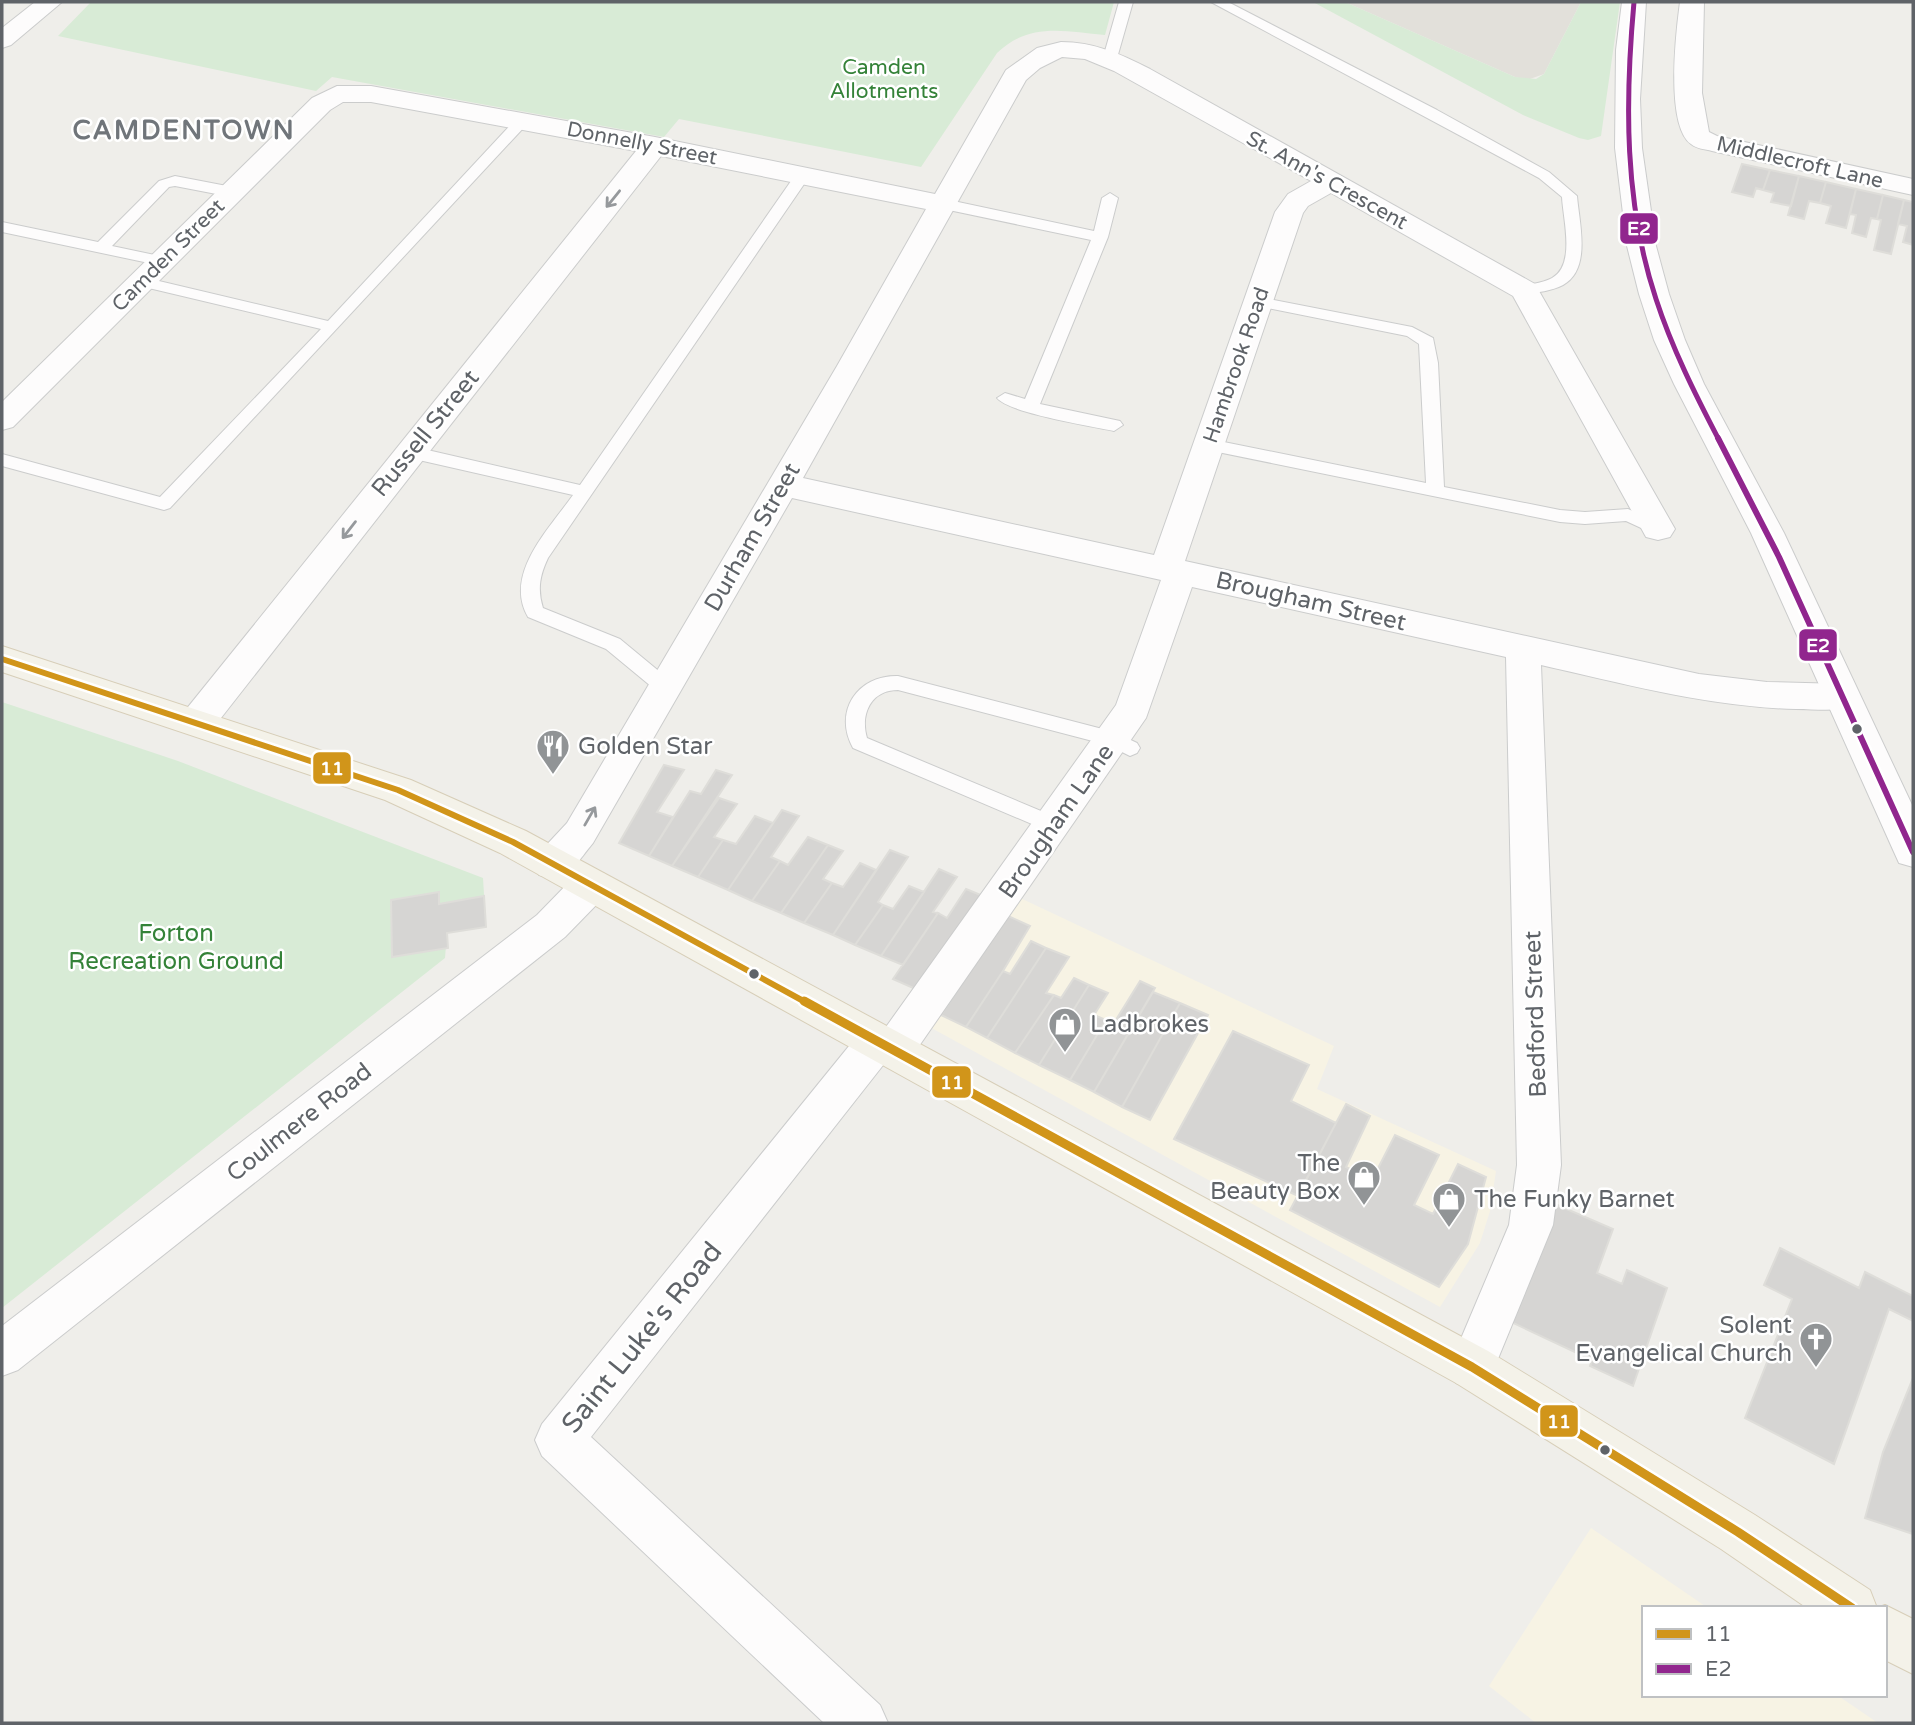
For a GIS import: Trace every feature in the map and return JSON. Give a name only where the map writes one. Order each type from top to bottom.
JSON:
[{"type":"main road","points":[[2,659],[398,790],[481,827],[1472,1367],[1738,1532],[1849,1606]]},
{"type":"main road","points":[[1887,1631],[1913,1648]]},
{"type":"street","points":[[2,40],[50,2]]},
{"type":"street","points":[[1634,2],[1629,37],[1628,118],[1640,237],[1662,317],[1688,383],[1757,512],[1911,840]]},
{"type":"street","name":"Middlecroft Lane","points":[[1692,2],[1689,105],[1693,129],[1698,136],[1712,144],[1913,187]]},
{"type":"street","name":"St. Ann's Crescent","points":[[944,204],[1015,76],[1031,60],[1052,50],[1070,49],[1110,58],[1525,290]]},
{"type":"street","name":"Donnelly Street","points":[[337,94],[371,94],[523,120],[944,204]]},
{"type":"street","name":"Camden Street","points":[[2,420],[321,104],[337,94]]},
{"type":"street","name":"Russell Street","points":[[197,722],[655,145]]},
{"type":"street","name":"Hambrook Road","points":[[1173,570],[1209,445],[1207,443],[1292,206],[1330,182]]},
{"type":"street","name":"Durham Street","points":[[553,864],[580,833],[944,204]]},
{"type":"street","points":[[1525,290],[1658,529]]},
{"type":"street","name":"Brougham Street","points":[[783,485],[1699,687],[1767,695],[1842,697]]},
{"type":"street","name":"Brougham Lane","points":[[885,1046],[1052,837],[1122,743],[1173,570]]},
{"type":"street","name":"Bedford Street","points":[[1472,1367],[1531,1225],[1539,1165],[1523,649]]},
{"type":"street","name":"Coulmere Road","points":[[2,1354],[551,926],[591,885]]},
{"type":"street","name":"Saint Luke's Road","points":[[862,1723],[559,1440],[885,1046]]},
{"type":"lane","points":[[1110,58],[1126,2]]},
{"type":"lane","points":[[1218,2],[1432,113],[1544,175],[1569,196],[1573,258],[1570,273],[1559,282],[1525,290]]},
{"type":"lane","points":[[2,460],[164,504],[523,120]]},
{"type":"lane","points":[[665,687],[613,644],[536,612],[528,594],[530,576],[540,556],[803,174]]},
{"type":"lane","points":[[101,248],[164,184],[175,181],[232,192]]},
{"type":"lane","points":[[1030,407],[1100,237],[1110,198]]},
{"type":"lane","points":[[944,204],[1100,237]]},
{"type":"lane","points":[[2,227],[163,261]]},
{"type":"lane","points":[[142,282],[332,327]]},
{"type":"lane","points":[[1258,302],[1412,332],[1427,342],[1435,491]]},
{"type":"lane","points":[[1005,398],[1030,407],[1114,425]]},
{"type":"lane","points":[[1209,445],[1560,516],[1585,518],[1628,514],[1658,529]]},
{"type":"lane","points":[[410,452],[584,492]]},
{"type":"lane","points":[[1052,837],[860,743],[854,736],[853,727],[866,694],[874,686],[898,683],[1122,743]]},
{"type":"shaded area","points":[[1345,2],[1581,2],[1544,74],[1527,80]]},
{"type":"shaded area","points":[[1016,896],[1334,1046],[1317,1089],[1496,1171],[1490,1211],[1480,1243],[1440,1307],[926,1025]]},
{"type":"shaded area","points":[[1591,1528],[1705,1606],[1642,1606],[1642,1697],[1840,1697],[1878,1723],[1536,1723],[1489,1686]]},
{"type":"green space","name":"Camden Allotments","points":[[91,2],[1114,2],[1105,35],[1061,31],[1034,33],[1009,43],[997,53],[921,167],[679,119],[664,137],[332,77],[316,91],[58,36]]},
{"type":"green space","points":[[1313,2],[1345,2],[1515,77],[1536,79],[1544,74],[1581,2],[1620,2],[1601,136],[1588,140],[1579,138],[1523,115]]},
{"type":"green space","name":"Forton Recreation Ground","points":[[2,702],[178,761],[483,878],[486,927],[447,933],[445,958],[2,1308]]},
{"type":"building","points":[[1742,164],[1770,170],[1763,190],[1756,188],[1753,197],[1732,192]]},
{"type":"building","points":[[1770,170],[1799,176],[1791,206],[1771,202],[1774,193],[1763,190]]},
{"type":"building","points":[[1799,176],[1826,182],[1820,203],[1809,201],[1804,219],[1788,215]]},
{"type":"building","points":[[1826,182],[1856,189],[1846,228],[1826,223],[1831,206],[1820,203]]},
{"type":"building","points":[[1856,189],[1883,195],[1877,219],[1871,218],[1866,237],[1852,233],[1856,215],[1850,214]]},
{"type":"building","points":[[1883,195],[1904,200],[1891,254],[1874,250]]},
{"type":"building","points":[[1904,200],[1913,202],[1913,245],[1903,242],[1907,226],[1898,224]]},
{"type":"building","points":[[664,765],[684,770],[657,812],[673,817],[649,856],[619,843]]},
{"type":"building","points":[[716,770],[732,775],[672,866],[649,856],[690,791],[701,794]]},
{"type":"building","points":[[719,798],[737,804],[714,837],[723,840],[698,877],[672,866]]},
{"type":"building","points":[[782,810],[799,816],[771,857],[780,861],[752,901],[728,890]]},
{"type":"building","points":[[755,816],[773,823],[728,890],[698,877],[723,840],[736,844]]},
{"type":"building","points":[[808,837],[828,845],[781,913],[752,901],[780,861],[788,865]]},
{"type":"building","points":[[828,845],[843,851],[823,879],[832,883],[804,923],[781,913]]},
{"type":"building","points":[[890,850],[908,857],[878,902],[883,905],[855,945],[833,935]]},
{"type":"building","points":[[860,863],[876,870],[833,935],[804,923],[832,883],[843,887]]},
{"type":"building","points":[[939,869],[957,877],[933,912],[938,913],[903,965],[881,956]]},
{"type":"building","points":[[909,886],[924,892],[881,956],[855,945],[883,905],[893,909]]},
{"type":"building","points":[[966,889],[983,896],[920,991],[893,979],[938,913],[947,918]]},
{"type":"building","points":[[439,892],[439,904],[484,896],[486,927],[447,933],[448,948],[392,957],[391,900]]},
{"type":"building","points":[[1006,915],[1030,926],[1003,971],[966,1027],[941,1015]]},
{"type":"building","points":[[1031,941],[1046,948],[987,1038],[966,1027],[1003,971],[1010,974]]},
{"type":"building","points":[[1046,948],[1069,957],[1046,993],[1054,995],[1015,1053],[987,1038]]},
{"type":"building","points":[[1074,978],[1089,985],[1039,1065],[1015,1053],[1054,995],[1061,998]]},
{"type":"building","points":[[1140,981],[1155,988],[1094,1092],[1070,1080],[1106,1020],[1114,1023]]},
{"type":"building","points":[[1089,985],[1108,993],[1094,1015],[1106,1020],[1070,1080],[1039,1065]]},
{"type":"building","points":[[1153,992],[1180,1003],[1122,1107],[1094,1092]]},
{"type":"building","points":[[1180,1003],[1208,1015],[1150,1120],[1122,1107]]},
{"type":"building","points":[[1233,1031],[1309,1065],[1291,1101],[1336,1123],[1298,1196],[1174,1139]]},
{"type":"building","points":[[1346,1104],[1370,1116],[1346,1167],[1372,1180],[1395,1135],[1439,1155],[1414,1205],[1433,1214],[1458,1164],[1486,1177],[1468,1244],[1439,1287],[1290,1210]]},
{"type":"building","points":[[1555,1204],[1613,1229],[1597,1273],[1622,1284],[1627,1270],[1667,1288],[1633,1386],[1590,1366],[1592,1360],[1509,1321]]},
{"type":"building","name":"Solent Evangelical Church","points":[[1780,1248],[1859,1288],[1865,1272],[1913,1296],[1913,1321],[1889,1309],[1834,1464],[1745,1418],[1792,1299],[1764,1285]]},
{"type":"building","points":[[1913,1378],[1913,1534],[1865,1518],[1883,1452]]},
{"type":"transit line","name":"E2","points":[[1634,2],[1628,76],[1629,150],[1638,223],[1655,296],[1688,378],[1779,557],[1913,852]]},
{"type":"transit line","name":"11","points":[[2,659],[398,790],[513,842],[1472,1367],[1738,1532],[1849,1606]]},
{"type":"place","name":"Golden Star","points":[[553,776]]},
{"type":"place","name":"Ladbrokes","points":[[1065,1054]]},
{"type":"place","name":"The Beauty Box","points":[[1364,1207]]},
{"type":"place","name":"The Funky Barnet","points":[[1449,1229]]},
{"type":"place","name":"Solent Evangelical Church","points":[[1816,1369]]},
{"type":"district","name":"CAMDENTOWN","points":[[184,130]]}]
